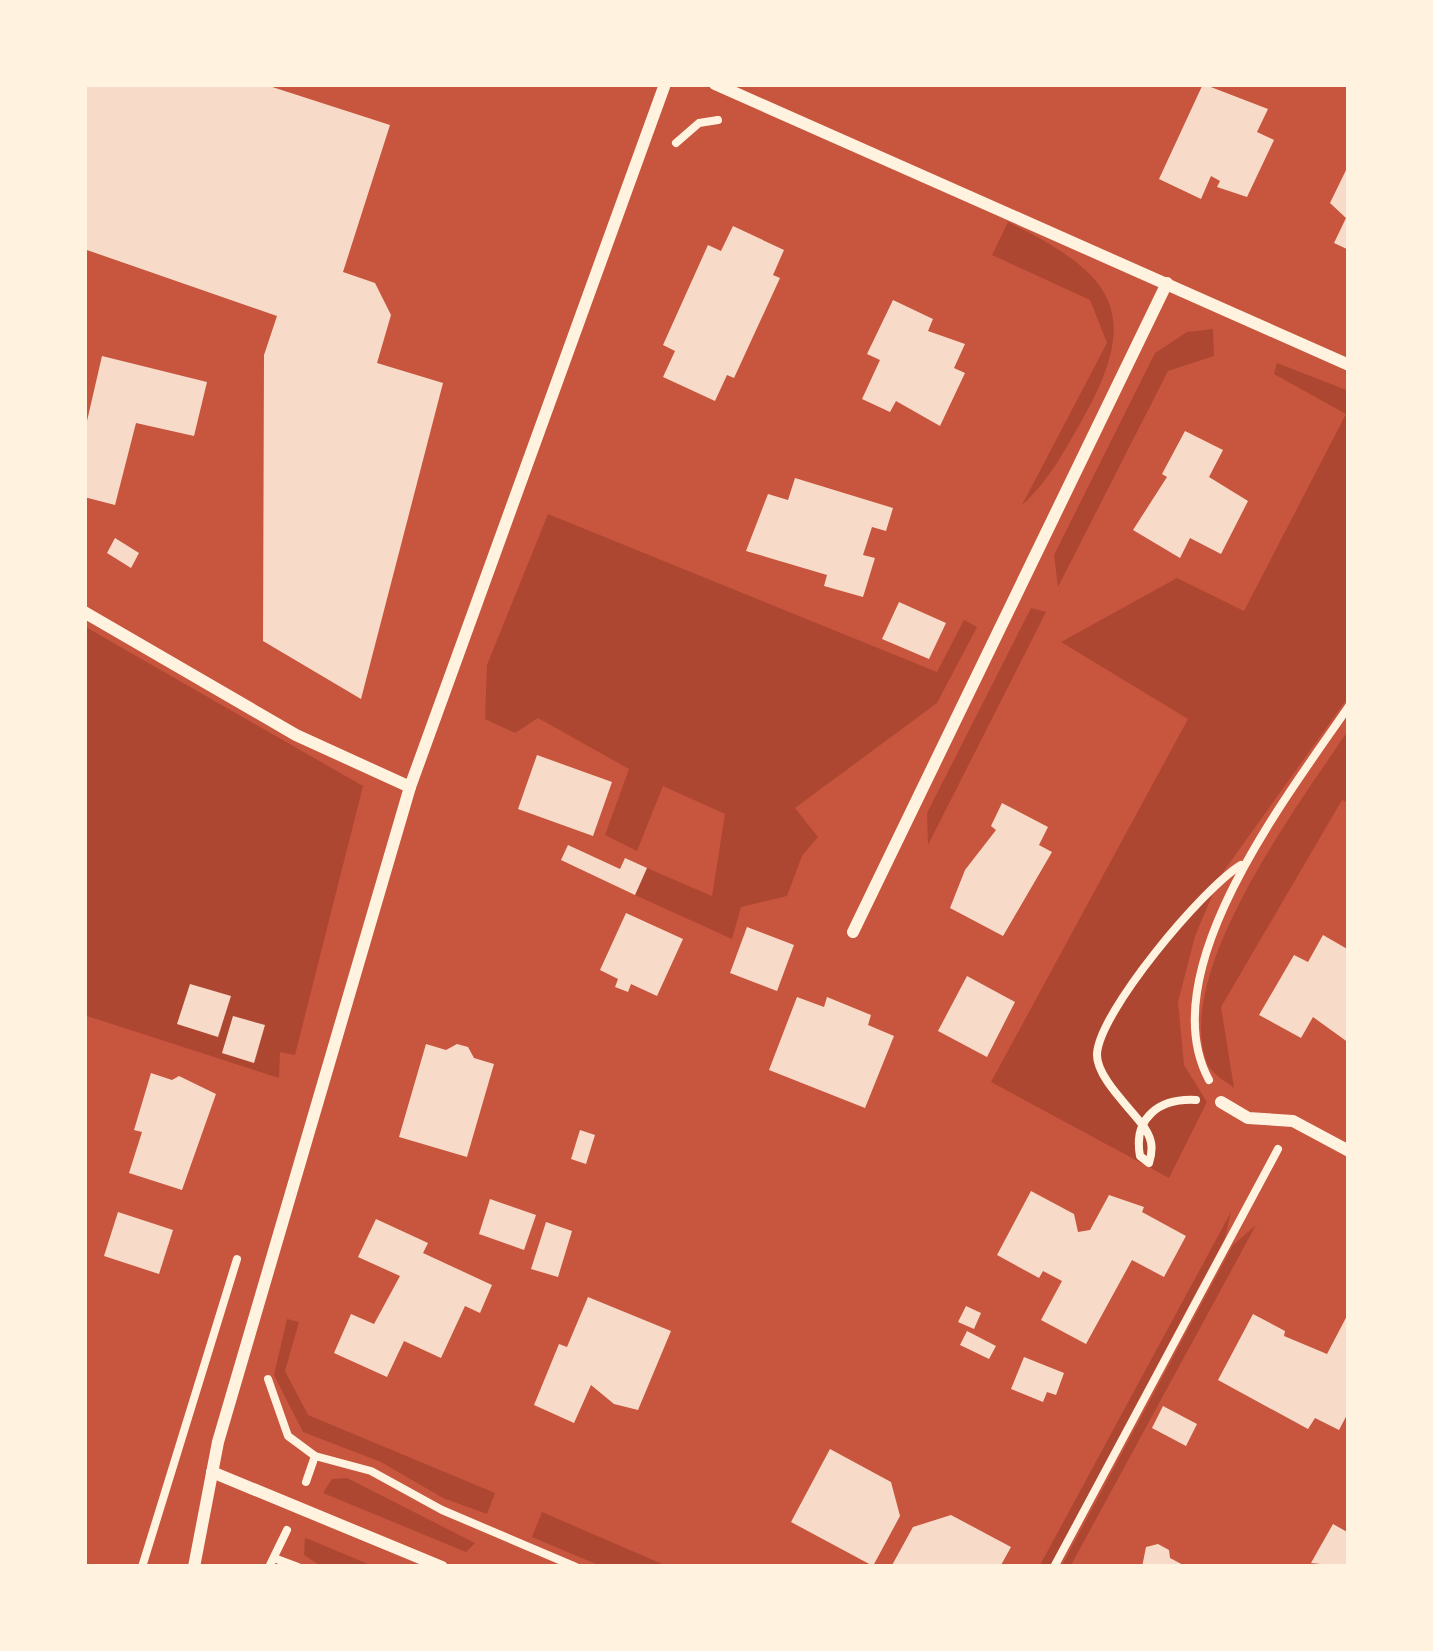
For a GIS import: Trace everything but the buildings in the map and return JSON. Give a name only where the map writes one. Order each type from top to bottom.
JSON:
[{"type":"street","points":[[194,1567],[212,1472],[410,787],[664,84]]},
{"type":"street","points":[[715,84],[1349,365]]},
{"type":"street","points":[[853,932],[1167,283]]},
{"type":"street","points":[[84,612],[296,735],[410,787]]},
{"type":"street","points":[[1221,1102],[1248,1118],[1293,1121],[1349,1151]]},
{"type":"street","points":[[212,1472],[442,1567]]},
{"type":"path","points":[[672,153],[686,130],[699,123],[727,122],[737,92]]},
{"type":"path","points":[[1241,866],[1180,917],[1101,1037],[1099,1067],[1141,1124],[1166,1104],[1221,1102],[1195,1054],[1194,996],[1241,866],[1349,706]]},
{"type":"path","points":[[1054,1567],[1293,1121]]},
{"type":"path","points":[[264,1369],[288,1436],[315,1456],[371,1472],[442,1510],[576,1567]]},
{"type":"path","points":[[298,1567],[272,1562],[315,1456]]},
{"type":"shaded area","points":[[1008,222],[1073,260],[1094,279],[1108,300],[1114,324],[1111,352],[1081,422],[1055,466],[1022,505],[1107,343],[1090,300],[992,255]]},
{"type":"shaded area","points":[[1213,329],[1214,356],[1168,371],[1058,587],[1054,555],[1155,353],[1187,332]]},
{"type":"shaded area","points":[[1277,363],[1349,391],[1349,696],[1221,875],[1195,936],[1178,1002],[1184,1065],[1207,1102],[1169,1178],[991,1082],[1188,719],[1061,642],[1177,578],[1244,611],[1346,414],[1274,374]]},
{"type":"shaded area","points":[[548,514],[937,672],[964,620],[977,627],[937,703],[795,808],[818,837],[802,856],[787,896],[741,907],[732,939],[635,895],[647,868],[712,896],[725,814],[663,786],[637,851],[605,835],[629,769],[538,718],[515,733],[485,719],[487,665]]},
{"type":"shaded area","points":[[1031,608],[1046,612],[928,845],[927,813]]},
{"type":"shaded area","points":[[84,626],[363,786],[295,1055],[280,1052],[279,1078],[84,1015]]},
{"type":"shaded area","points":[[1349,729],[1349,803],[1342,800],[1221,1007],[1234,1088],[1207,1063],[1201,1026],[1208,983],[1246,890]]},
{"type":"shaded area","points":[[1231,1212],[1225,1238],[1050,1567],[1039,1567]]},
{"type":"shaded area","points":[[1256,1225],[1070,1567],[1061,1567],[1233,1245]]},
{"type":"shaded area","points":[[287,1319],[299,1322],[285,1371],[308,1415],[495,1493],[487,1514],[443,1498],[381,1462],[303,1432],[274,1375]]},
{"type":"shaded area","points":[[347,1478],[475,1543],[466,1552],[323,1493],[332,1479]]},
{"type":"shaded area","points":[[542,1512],[669,1567],[603,1567],[532,1537]]},
{"type":"shaded area","points":[[305,1538],[375,1567],[322,1567],[304,1555]]}]
